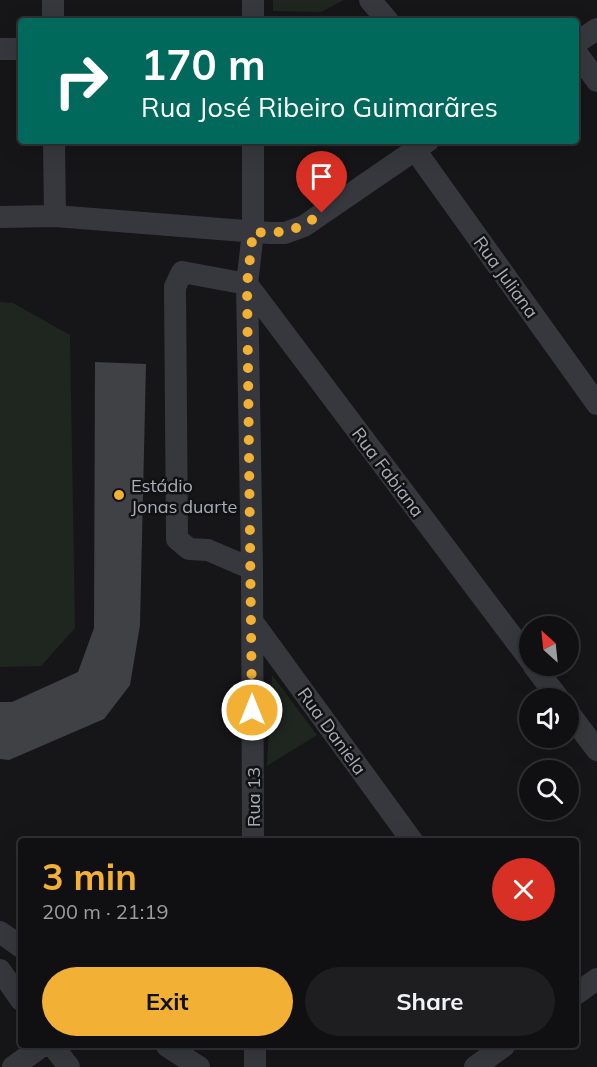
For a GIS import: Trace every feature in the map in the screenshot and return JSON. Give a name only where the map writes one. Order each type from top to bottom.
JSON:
[{"type":"street","points":[[53,0],[53,18]]},
{"type":"street","points":[[253,0],[253,18]]},
{"type":"street","points":[[370,0],[385,18]]},
{"type":"street","points":[[579,41],[597,29]]},
{"type":"street","points":[[0,49],[18,49]]},
{"type":"street","points":[[579,56],[597,81]]},
{"type":"street","points":[[54,144],[55,216]]},
{"type":"street","name":"Rua 13","points":[[253,144],[253,232],[247,284],[254,838]]},
{"type":"street","points":[[0,217],[55,216],[285,233],[304,226],[422,145]]},
{"type":"street","name":"Rua Juliana","points":[[422,145],[597,404]]},
{"type":"street","points":[[247,284],[182,272],[176,287],[177,539],[189,549],[208,549],[252,569]]},
{"type":"street","name":"Rua Fabiana","points":[[247,284],[519,645]]},
{"type":"street","name":"Rua Daniela","points":[[252,621],[410,838]]},
{"type":"street","points":[[542,676],[551,688]]},
{"type":"street","points":[[579,726],[597,750]]},
{"type":"street","points":[[0,932],[18,945]]},
{"type":"street","points":[[0,970],[18,996]]},
{"type":"street","points":[[13,1067],[39,1048]]},
{"type":"street","points":[[55,1048],[69,1067]]},
{"type":"street","points":[[170,1048],[199,1067]]},
{"type":"street","points":[[255,1048],[255,1067]]},
{"type":"street","points":[[475,1067],[501,1048]]},
{"type":"shaded area","points":[[273,0],[344,0],[321,12],[273,11]]},
{"type":"shaded area","points":[[0,302],[13,303],[70,335],[75,628],[41,666],[0,667]]},
{"type":"shaded area","points":[[272,675],[317,735],[267,766]]},
{"type":"building","name":"Estádio Jonas duarte","points":[[95,362],[146,364],[140,625],[130,685],[104,719],[9,760],[0,759],[0,702],[12,702],[78,672],[94,628]]},
{"type":"place","name":"Estádio Jonas duarte","points":[[119,495]]},
{"type":"route","points":[[252,710],[248,260],[253,232],[285,233],[304,226],[322,213]]}]
